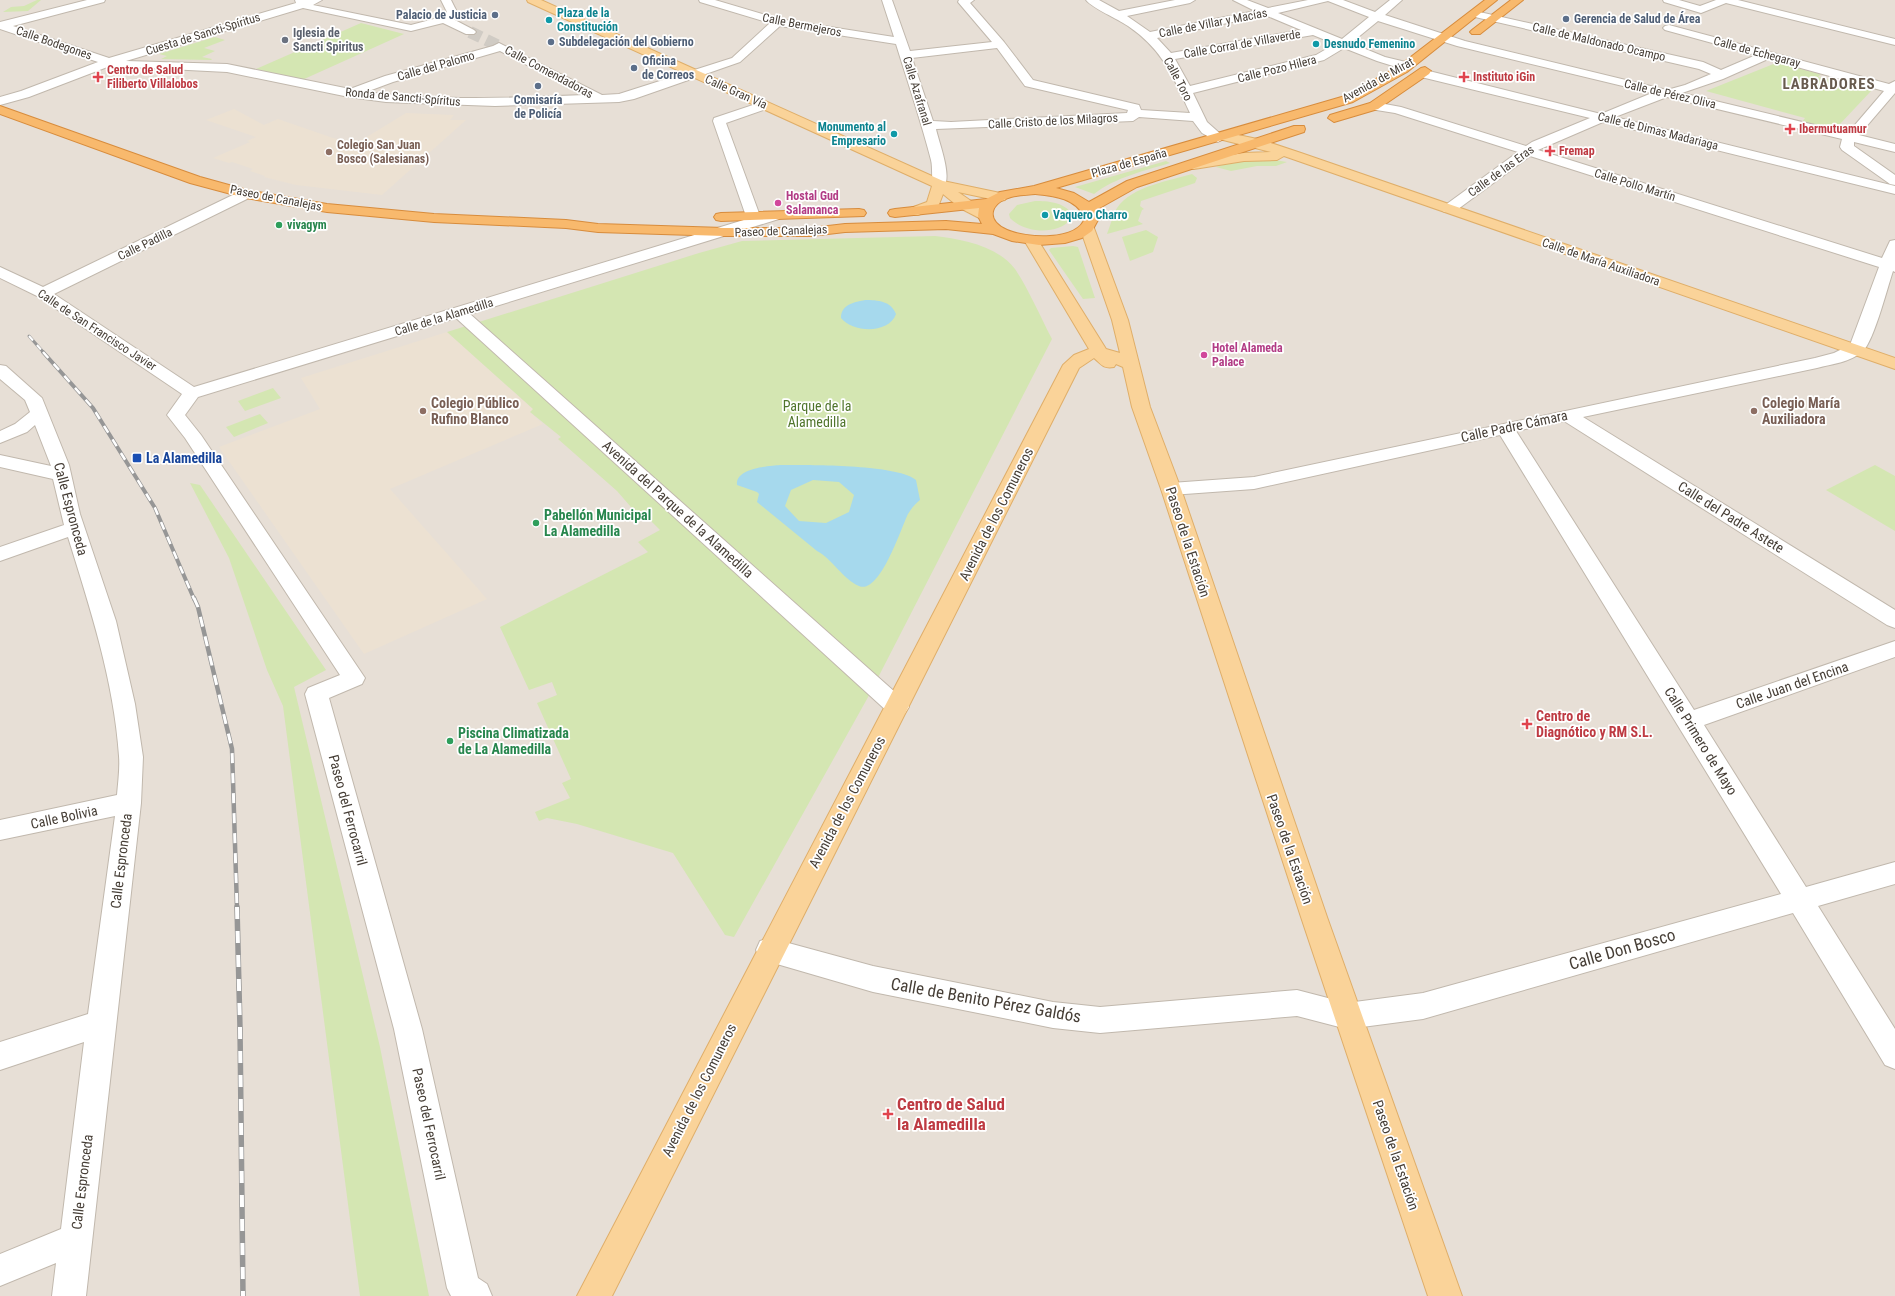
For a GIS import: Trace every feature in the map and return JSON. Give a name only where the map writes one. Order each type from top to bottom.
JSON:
[{"type":"highway","name":"Avenida de Mirat","points":[[1221,137],[1349,99],[1406,66],[1492,0]]},
{"type":"highway","points":[[1450,51],[1518,0]]},
{"type":"highway","name":"Avenida de Mirat","points":[[1324,121],[1374,106],[1432,65]]},
{"type":"highway","name":"Paseo de Canalejas","points":[[0,110],[195,180],[246,194],[327,208],[387,214],[566,224],[694,236]]},
{"type":"highway","points":[[1257,143],[1310,126]]},
{"type":"highway","name":"Plaza de España","points":[[996,200],[1022,191],[1035,190],[1221,137]]},
{"type":"highway","name":"Plaza de España","points":[[1035,190],[1068,195],[1081,201],[1089,208],[1132,184],[1257,143]]},
{"type":"highway","points":[[996,200],[986,209],[985,217],[991,226],[996,230],[1012,237],[1031,240],[1053,240],[1073,236],[1087,228],[1092,218],[1089,208]]},
{"type":"highway","name":"Paseo de Canalejas","points":[[566,224],[624,217],[697,218],[913,212],[965,206],[996,200]]},
{"type":"highway","name":"Paseo de Canalejas","points":[[724,232],[811,232],[845,228],[946,225],[996,230]]},
{"type":"main road","name":"Calle Gran Vía","points":[[532,0],[939,184],[996,200]]},
{"type":"main road","points":[[1289,133],[1288,145],[1302,158]]},
{"type":"main road","name":"Calle de María Auxiliadora","points":[[1221,137],[1257,143],[1302,158],[1895,364]]},
{"type":"main road","name":"Calle de María Auxiliadora","points":[[1194,164],[1259,156],[1302,158]]},
{"type":"main road","name":"Calle Gran Vía","points":[[939,184],[965,206],[985,217]]},
{"type":"main road","points":[[913,212],[933,204],[939,184]]},
{"type":"main road","name":"Paseo de la Estación","points":[[1087,228],[1120,320],[1139,401],[1171,489],[1206,597],[1348,1016],[1445,1296]]},
{"type":"main road","name":"Paseo de la Estación","points":[[1031,240],[1099,352],[1139,401]]},
{"type":"main road","points":[[1099,352],[1130,364]]},
{"type":"main road","name":"Avenida de los Comuneros","points":[[594,1296],[770,950],[897,707],[1072,365],[1083,355],[1099,352]]},
{"type":"street","points":[[1,25],[100,0]]},
{"type":"street","name":"Cuesta de Sancti-Spíritus","points":[[0,101],[25,94],[109,62],[302,2],[317,0]]},
{"type":"street","points":[[302,2],[310,7],[411,28],[449,18],[452,12],[446,0]]},
{"type":"street","name":"Calle Bermejeros","points":[[704,0],[778,22],[902,42]]},
{"type":"street","name":"Calle Azafranal","points":[[887,0],[928,125],[940,170],[939,184]]},
{"type":"street","points":[[969,0],[963,2],[1000,44],[1029,83],[1135,108],[1134,113]]},
{"type":"street","name":"Calle Toro","points":[[1091,0],[1118,15],[1148,36],[1168,57],[1186,90],[1198,117],[1207,130],[1221,137]]},
{"type":"street","points":[[1118,15],[1190,0]]},
{"type":"street","points":[[1238,0],[1315,32],[1406,66]]},
{"type":"street","name":"Calle de Villar y Macías","points":[[1148,36],[1324,0]]},
{"type":"street","name":"Calle de Pérez Oliva","points":[[1333,0],[1461,44],[1851,136],[1895,148]]},
{"type":"street","name":"Calle Pozo Hilera","points":[[1186,90],[1320,58],[1344,43],[1397,0]]},
{"type":"street","points":[[1668,0],[1701,10],[1725,0],[1895,42]]},
{"type":"street","name":"Calle de Echegaray","points":[[1701,10],[1702,15],[1669,28],[1893,87]]},
{"type":"street","name":"Calle de Maldonado Ocampo","points":[[1475,14],[1703,66],[1718,73],[1719,76]]},
{"type":"street","points":[[444,19],[470,32]]},
{"type":"street","name":"Ronda de Sancti-Spíritus","points":[[109,62],[227,68],[349,93],[448,102],[495,102],[599,98],[630,96],[736,60],[778,22]]},
{"type":"street","name":"Calle Bodegones","points":[[1,25],[109,62]]},
{"type":"street","name":"Calle Corral de Villaverde","points":[[1168,57],[1315,32]]},
{"type":"street","points":[[906,55],[1000,44]]},
{"type":"street","name":"Calle del Palomo","points":[[349,93],[389,79],[501,47]]},
{"type":"street","name":"Calle Comendadoras","points":[[501,47],[599,98]]},
{"type":"street","name":"Calle de las Eras","points":[[1449,209],[1537,145],[1652,97],[1689,88],[1767,55]]},
{"type":"street","name":"Calle de Dimas Madariaga","points":[[1421,73],[1895,190]]},
{"type":"street","points":[[1893,87],[1851,136],[1847,147],[1895,181]]},
{"type":"street","points":[[1879,104],[1895,108]]},
{"type":"street","points":[[753,216],[719,121],[765,105]]},
{"type":"street","name":"Calle Pollo Martín","points":[[1374,106],[1397,110],[1891,265]]},
{"type":"street","name":"Calle Cristo de los Milagros","points":[[928,125],[951,126],[1133,118],[1134,113],[1198,117]]},
{"type":"street","name":"Calle Padilla","points":[[43,293],[246,194]]},
{"type":"street","name":"Calle de la Alamedilla","points":[[192,393],[459,312],[694,236],[724,232],[774,216]]},
{"type":"street","points":[[1855,350],[1860,344],[1891,265],[1895,244]]},
{"type":"street","name":"Calle de San Francisco Javier","points":[[0,272],[43,293],[192,393]]},
{"type":"street","name":"Avenida del Parque de la Alamedilla","points":[[459,312],[897,707]]},
{"type":"street","name":"Calle Padre Cámara","points":[[1171,489],[1254,483],[1506,428],[1817,363],[1855,350]]},
{"type":"street","name":"Calle Espronceda","points":[[0,370],[33,398],[38,407],[43,424],[60,465],[74,528],[105,620],[124,704],[131,757],[129,803],[101,1023],[69,1296]]},
{"type":"street","name":"Paseo del Ferrocarril","points":[[192,393],[176,415],[192,435],[354,678],[316,694],[408,1029],[464,1288],[475,1296]]},
{"type":"street","name":"Calle del Padre Astete","points":[[1567,415],[1895,620]]},
{"type":"street","points":[[2,438],[20,428],[43,424]]},
{"type":"street","name":"Calle Primero de Mayo","points":[[1506,428],[1799,900],[1890,1040]]},
{"type":"street","points":[[0,458],[13,450],[16,443],[13,438],[2,438]]},
{"type":"street","points":[[0,461],[63,475]]},
{"type":"street","points":[[0,554],[74,528]]},
{"type":"street","name":"Calle Juan del Encina","points":[[1689,721],[1895,649]]},
{"type":"street","name":"Calle Bolivia","points":[[0,830],[129,803]]},
{"type":"street","name":"Calle Don Bosco","points":[[1348,1016],[1423,1006],[1895,873]]},
{"type":"street","name":"Calle de Benito Pérez Galdós","points":[[770,950],[872,979],[1054,1015],[1100,1020],[1267,1005],[1297,1004],[1348,1016]]},
{"type":"street","points":[[0,1056],[101,1023]]},
{"type":"street","points":[[0,1270],[76,1239]]},
{"type":"shaded area","points":[[0,0],[1895,0],[1895,1296],[0,1296]]},
{"type":"shaded area","name":"Colegio San Juan Bosco (Salesianas)","points":[[234,109],[264,125],[278,119],[333,138],[357,143],[406,113],[454,115],[450,120],[466,120],[382,195],[296,185],[264,177],[265,176],[250,171],[253,169],[213,158],[250,142],[247,141],[256,137],[206,120]]},
{"type":"shaded area","points":[[447,332],[534,410],[530,412],[543,424],[390,489],[487,599],[364,654],[219,447],[320,409],[301,378]]},
{"type":"green space","points":[[37,0],[41,0],[28,11],[3,12],[11,7],[24,6]]},
{"type":"green space","points":[[361,23],[404,34],[302,80],[256,69]]},
{"type":"green space","points":[[215,37],[225,40],[204,48],[215,51],[202,57],[212,59],[211,60],[161,59],[167,56],[159,54]]},
{"type":"green space","points":[[1776,63],[1821,74],[1818,77],[1872,90],[1840,124],[1825,126],[1802,122],[1805,118],[1706,91]]},
{"type":"green space","points":[[1269,159],[1287,162],[1276,166],[1257,166],[1231,171],[1216,167],[1235,161]]},
{"type":"green space","points":[[1166,161],[1170,163],[1121,179],[1094,194],[1075,187]]},
{"type":"green space","points":[[1192,174],[1197,178],[1195,183],[1141,201],[1140,206],[1144,209],[1142,210],[1138,221],[1143,224],[1107,234],[1117,208],[1132,194],[1152,185]]},
{"type":"green space","points":[[1035,201],[1055,203],[1065,207],[1072,214],[1071,219],[1058,228],[1040,230],[1023,227],[1010,218],[1009,214],[1017,205]]},
{"type":"green space","points":[[1146,230],[1158,237],[1153,252],[1130,261],[1122,237]]},
{"type":"green space","name":"Parque de la Alamedilla","points":[[935,236],[956,239],[978,245],[989,249],[1008,261],[1025,285],[1052,339],[867,699],[734,937],[725,935],[673,853],[577,824],[547,818],[539,821],[535,812],[570,798],[562,783],[571,779],[537,703],[557,695],[552,682],[529,690],[500,627],[648,552],[638,542],[660,530],[642,512],[637,514],[617,491],[558,439],[561,437],[530,412],[533,409],[447,332],[699,253],[742,241]]},
{"type":"green space","points":[[1078,247],[1095,298],[1083,299],[1049,250],[1051,248]]},
{"type":"green space","points":[[273,388],[281,398],[245,411],[238,401]]},
{"type":"green space","points":[[260,414],[268,423],[234,437],[226,427]]},
{"type":"green space","points":[[1875,465],[1895,476],[1895,531],[1826,490]]},
{"type":"green space","points":[[190,483],[200,485],[326,670],[294,687],[380,1047],[429,1296],[360,1296],[283,706],[267,670],[229,558]]},
{"type":"water","points":[[865,300],[884,302],[891,306],[896,314],[892,321],[879,328],[862,329],[854,327],[841,318],[843,310],[849,304]]},
{"type":"water","points":[[780,465],[851,466],[872,468],[906,475],[916,480],[920,500],[908,514],[889,559],[875,581],[867,586],[859,586],[853,583],[822,554],[757,502],[759,494],[757,492],[737,485],[738,479],[747,471],[761,467]],"holes":[[[813,480],[839,482],[854,495],[849,512],[826,523],[799,521],[785,506],[791,490]]]},
{"type":"tunnel","points":[[470,32],[499,46]]},
{"type":"railway","points":[[29,336],[44,353]]},
{"type":"railway","points":[[43,352],[93,408],[155,508],[194,599]]},
{"type":"railway","points":[[194,598],[198,607],[232,749],[237,908]]},
{"type":"railway","points":[[237,907],[243,1296]]},
{"type":"place","name":"Palacio de Justicia","points":[[495,15]]},
{"type":"place","name":"Gerencia de Salud de Área","points":[[1566,19]]},
{"type":"place","name":"Plaza de la Constitución","points":[[549,20]]},
{"type":"place","name":"Iglesia de Sancti Spiritus","points":[[285,40]]},
{"type":"place","name":"Subdelegación del Gobierno","points":[[551,42]]},
{"type":"place","name":"Desnudo Femenino","points":[[1316,44]]},
{"type":"place","name":"Oficina de Correos","points":[[634,68]]},
{"type":"place","name":"Centro de Salud Filiberto Villalobos","points":[[98,77]]},
{"type":"place","name":"Instituto iGin","points":[[1464,77]]},
{"type":"place","name":"Comisaría de Policía","points":[[538,86]]},
{"type":"place","name":"Ibermutuamur","points":[[1790,129]]},
{"type":"place","name":"Monumento al Empresario","points":[[894,134]]},
{"type":"place","name":"Fremap","points":[[1550,151]]},
{"type":"place","name":"Colegio San Juan Bosco (Salesianas)","points":[[329,152]]},
{"type":"place","name":"Hostal Gud Salamanca","points":[[778,203]]},
{"type":"place","name":"Vaquero Charro","points":[[1045,215]]},
{"type":"place","name":"vivagym","points":[[279,225]]},
{"type":"place","name":"Hotel Alameda Palace","points":[[1204,355]]},
{"type":"place","name":"Colegio Público Rufino Blanco","points":[[423,411]]},
{"type":"place","name":"Colegio María Auxiliadora","points":[[1754,411]]},
{"type":"place","name":"La Alamedilla","points":[[137,458]]},
{"type":"place","name":"Pabellón Municipal La Alamedilla","points":[[536,523]]},
{"type":"place","name":"Centro de Diagnótico y RM S.L.","points":[[1527,724]]},
{"type":"place","name":"Piscina Climatizada de La Alamedilla","points":[[450,741]]},
{"type":"place","name":"Centro de Salud la Alamedilla","points":[[888,1114]]},
{"type":"district","name":"LABRADORES","points":[[1829,84]]}]
